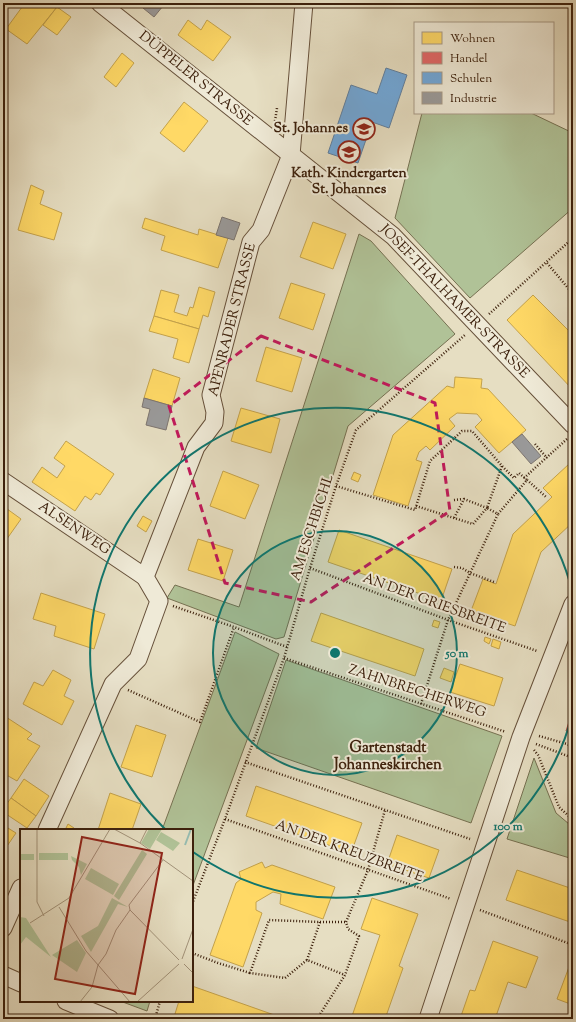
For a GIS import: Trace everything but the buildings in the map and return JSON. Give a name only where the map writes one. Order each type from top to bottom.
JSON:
[{"type":"street","name":"DÜPPELER STRASSE","points":[[100,3],[291,155]]},
{"type":"street","name":"APENRADER STRASSE","points":[[146,577],[196,447],[214,423],[215,412],[211,395],[251,242],[261,230],[291,155],[304,3]]},
{"type":"street","name":"JOSEF-THALHAMER-STRASSE","points":[[291,155],[393,236],[476,325],[570,432]]},
{"type":"street","name":"ALSENWEG","points":[[3,481],[146,577]]},
{"type":"street","points":[[47,829],[113,684],[138,659],[159,601],[146,577]]},
{"type":"street","points":[[428,1019],[485,844],[524,739],[552,657],[573,604]]},
{"type":"street","points":[[3,928],[20,890]]},
{"type":"street","points":[[3,975],[20,983]]},
{"type":"street","points":[[68,1002],[110,1019]]},
{"type":"path","name":"AM ESCHBICHL","points":[[193,901],[284,658],[310,568],[336,486],[356,430],[547,263],[573,238]]},
{"type":"path","points":[[547,263],[573,294]]},
{"type":"path","points":[[336,486],[415,510],[430,461],[462,431],[472,431],[514,478],[519,473],[546,497]]},
{"type":"path","points":[[421,704],[448,620],[498,514],[526,479],[570,432]]},
{"type":"path","points":[[536,444],[547,458]]},
{"type":"path","points":[[416,506],[473,524],[487,508],[502,466]]},
{"type":"path","points":[[454,500],[464,499],[498,514]]},
{"type":"path","points":[[454,518],[464,499]]},
{"type":"path","points":[[454,567],[462,568],[470,573],[494,582]]},
{"type":"path","name":"AN DER GRIESBREITE","points":[[310,568],[552,657]]},
{"type":"path","points":[[159,601],[287,647]]},
{"type":"path","points":[[113,684],[200,722],[234,627]]},
{"type":"path","name":"ZAHNBRECHERWEG","points":[[284,658],[524,739],[573,758]]},
{"type":"path","points":[[550,738],[573,747]]},
{"type":"path","points":[[524,739],[538,755],[559,807],[573,820]]},
{"type":"path","points":[[245,762],[485,844]]},
{"type":"path","points":[[317,1019],[345,974],[359,936],[348,929],[346,922],[368,870],[385,810]]},
{"type":"path","name":"AN DER KREUZBREITE","points":[[225,819],[573,945]]},
{"type":"path","points":[[250,973],[269,920],[346,922]]},
{"type":"path","points":[[193,953],[250,973],[285,978],[307,960],[320,922]]},
{"type":"path","points":[[307,960],[345,974]]},
{"type":"path","points":[[155,1019],[160,1002]]},
{"type":"highlighted area","points":[[261,336],[435,403],[450,511],[311,602],[225,583],[169,406]]},
{"type":"green space","points":[[422,114],[533,114],[573,133],[573,208],[470,298],[395,218]]},
{"type":"green space","points":[[359,234],[371,241],[455,334],[348,426],[284,637],[276,639],[167,598],[175,585],[239,607]]},
{"type":"green space","points":[[235,632],[279,654],[193,885],[193,829],[162,829]]},
{"type":"green space","points":[[286,660],[502,736],[471,823],[256,748]]},
{"type":"green space","points":[[534,758],[556,813],[573,826],[573,859],[507,839]]},
{"type":"green space","points":[[123,1002],[150,1002],[147,1011]]},
{"type":"place","name":"St. Johannes","points":[[364,129]]},
{"type":"place","name":"Kath. Kindergarten St. Johannes","points":[[349,152]]},
{"type":"district","name":"Gartenstadt Johanneskirchen","points":[[388,756]]}]
